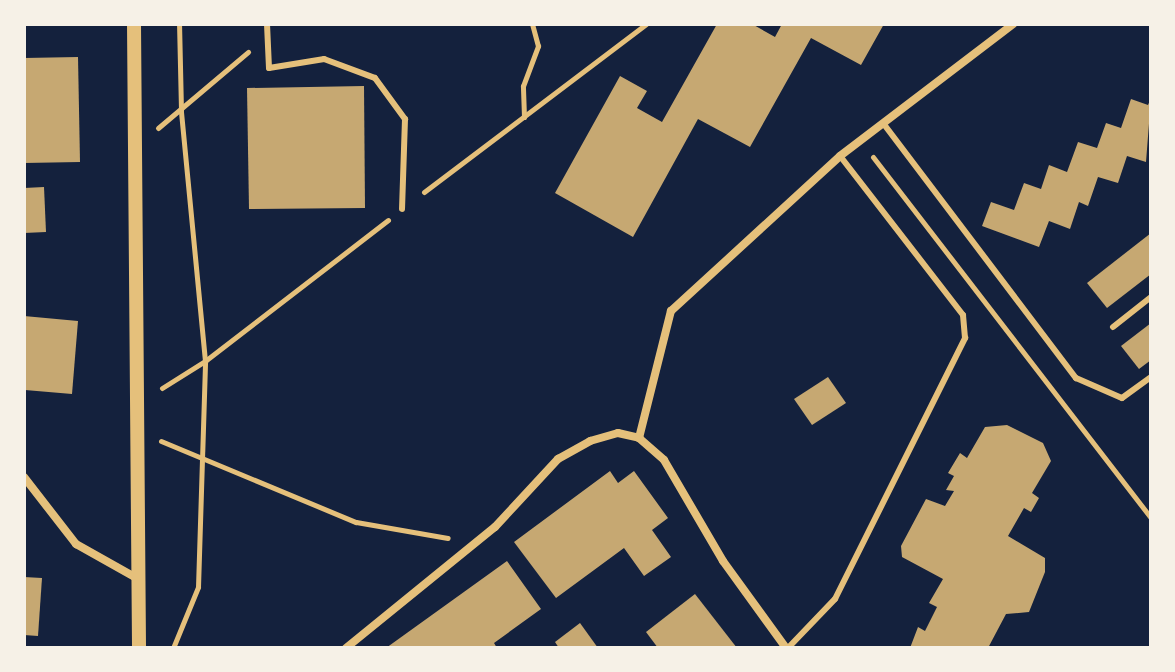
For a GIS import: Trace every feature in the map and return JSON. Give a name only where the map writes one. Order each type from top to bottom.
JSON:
[{"type":"street","points":[[134,24],[139,648]]},
{"type":"street","points":[[639,438],[671,311],[840,156],[1013,24]]},
{"type":"street","points":[[346,648],[495,527],[558,459],[604,437],[639,438],[664,460],[723,561],[787,648]]},
{"type":"street","points":[[24,477],[76,544],[138,579]]},
{"type":"lane","points":[[267,24],[269,68],[324,59],[375,78],[405,119],[402,209]]},
{"type":"lane","points":[[883,123],[1076,378],[1122,398],[1151,377]]},
{"type":"lane","points":[[787,648],[835,599],[965,338],[963,315],[840,156]]},
{"type":"lane","points":[[1113,327],[1151,297]]},
{"type":"path","points":[[173,648],[198,587],[205,361],[181,110],[179,24]]},
{"type":"path","points":[[524,117],[523,86],[538,46],[532,24]]},
{"type":"path","points":[[135,145],[268,35]]},
{"type":"path","points":[[860,140],[1151,518]]},
{"type":"path","points":[[138,431],[372,527],[447,537],[462,554]]},
{"type":"building","points":[[717,24],[752,24],[775,37],[782,24],[884,24],[861,65],[811,38],[750,147],[698,119],[633,237],[555,193],[620,76],[647,91],[637,108],[662,122]]},
{"type":"building","points":[[78,57],[80,162],[24,163],[24,58]]},
{"type":"building","points":[[364,86],[365,208],[249,209],[247,88]]},
{"type":"building","points":[[1151,98],[1146,162],[1127,156],[1118,183],[1098,177],[1088,206],[1079,202],[1070,229],[1049,221],[1039,247],[982,226],[991,202],[1014,210],[1024,183],[1041,189],[1049,165],[1067,172],[1078,142],[1097,148],[1106,123],[1121,128],[1131,99],[1148,105]]},
{"type":"building","points":[[44,187],[46,232],[24,233],[24,188]]},
{"type":"building","points":[[1151,233],[1151,274],[1107,308],[1087,283]]},
{"type":"building","points":[[24,316],[78,321],[72,394],[25,390]]},
{"type":"building","points":[[1151,323],[1151,360],[1139,369],[1121,346]]},
{"type":"building","points":[[828,377],[846,403],[812,425],[794,399]]},
{"type":"building","points":[[1007,425],[1043,443],[1051,461],[1032,493],[1039,498],[1031,512],[1024,508],[1008,536],[1045,558],[1045,572],[1029,612],[1006,614],[988,648],[910,648],[918,627],[925,631],[937,607],[929,603],[943,579],[902,557],[901,546],[926,499],[945,506],[954,491],[946,490],[954,476],[948,473],[960,453],[967,458],[985,427]]},
{"type":"building","points":[[610,471],[618,483],[634,471],[668,518],[652,530],[671,557],[644,576],[624,548],[556,598],[514,542]]},
{"type":"building","points":[[507,561],[541,609],[494,643],[497,648],[386,648]]},
{"type":"building","points":[[24,577],[42,578],[38,636],[24,635]]},
{"type":"building","points":[[695,594],[737,648],[658,648],[646,632]]},
{"type":"building","points":[[580,623],[598,648],[559,648],[555,642]]}]
